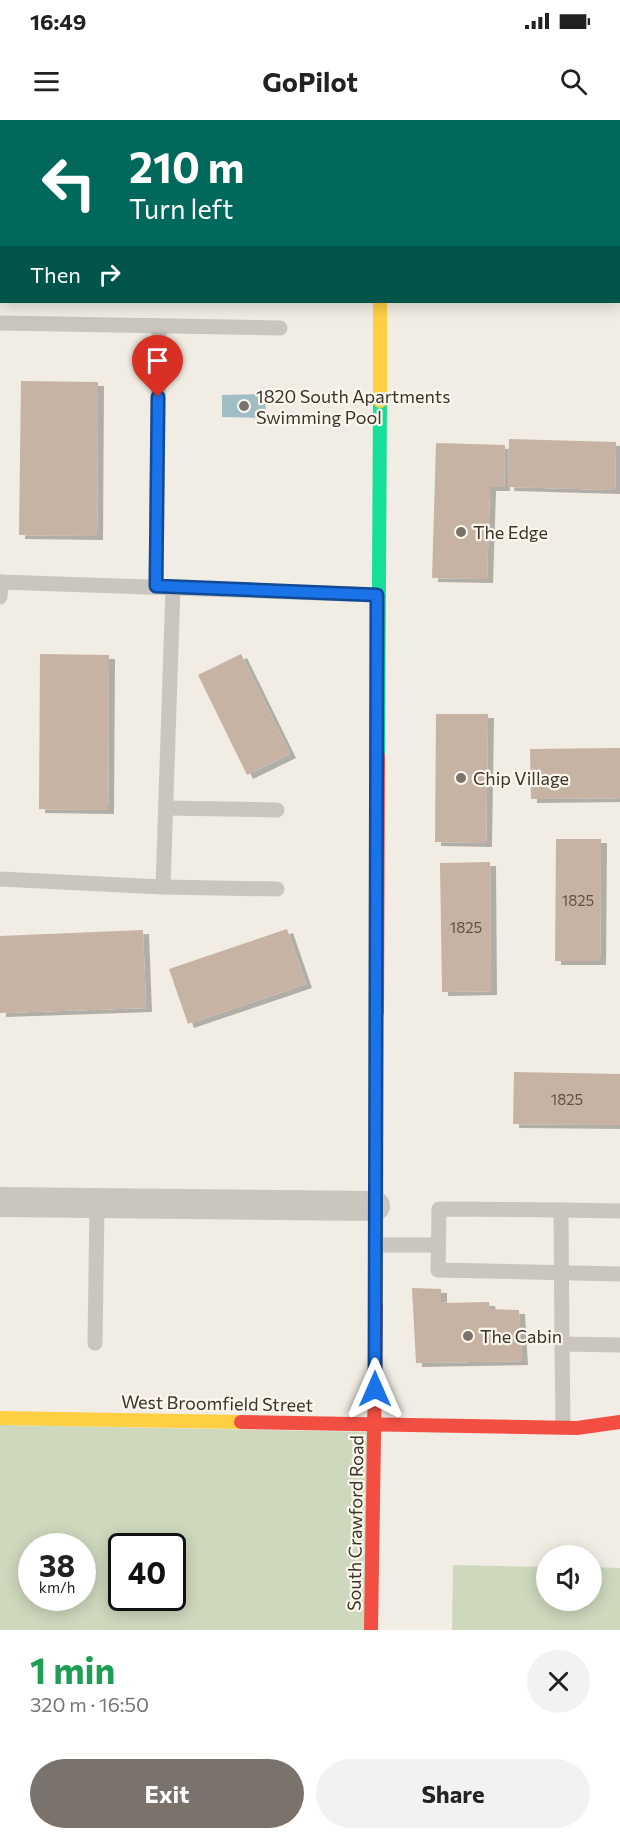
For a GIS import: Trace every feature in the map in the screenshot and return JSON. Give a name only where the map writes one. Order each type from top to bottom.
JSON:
[{"type":"street","name":"South Crawford Road","points":[[371,1630],[375,1424],[380,303]]},
{"type":"street","points":[[0,1202],[375,1206]]},
{"type":"street","name":"West Broomfield Street","points":[[0,1418],[570,1428],[620,1422]]},
{"type":"street","name":"West Broomfield Street","points":[[570,1428],[611,1437]]},
{"type":"lane","points":[[0,323],[279,328]]},
{"type":"lane","points":[[156,586],[159,326]]},
{"type":"lane","points":[[0,597],[0,582],[377,595]]},
{"type":"lane","points":[[163,887],[173,587]]},
{"type":"lane","points":[[166,808],[276,810]]},
{"type":"lane","points":[[0,879],[163,887],[277,888]]},
{"type":"lane","points":[[94,1344],[97,1204]]},
{"type":"lane","points":[[620,1211],[439,1209],[437,1245],[438,1270],[620,1274]]},
{"type":"lane","points":[[561,1210],[562,1344],[570,1428]]},
{"type":"lane","points":[[375,1245],[437,1245]]},
{"type":"lane","points":[[562,1344],[620,1345]]},
{"type":"green space","points":[[0,1425],[377,1432],[373,1630],[0,1630]]},
{"type":"green space","points":[[453,1565],[536,1567],[536,1611],[602,1611],[602,1567],[620,1568],[620,1630],[452,1630]]},
{"type":"water","name":"1820 South Apartments Swimming Pool","points":[[266,394],[265,418],[222,417],[222,395]]},
{"type":"building","points":[[21,381],[98,382],[97,536],[19,535]]},
{"type":"building","name":"The Edge","points":[[509,439],[616,442],[615,490],[508,487]]},
{"type":"building","name":"The Edge","points":[[436,443],[505,445],[504,487],[490,487],[487,579],[432,578]]},
{"type":"building","points":[[40,654],[109,655],[108,810],[39,809]]},
{"type":"building","points":[[241,654],[290,754],[247,775],[198,675]]},
{"type":"building","name":"Chip Village","points":[[436,714],[488,714],[486,843],[435,842]]},
{"type":"building","name":"Chip Village","points":[[620,748],[620,798],[531,799],[530,749]]},
{"type":"building","name":"Chip Village","points":[[556,839],[601,839],[600,961],[555,961]]},
{"type":"building","points":[[490,862],[491,991],[442,992],[440,863]]},
{"type":"building","points":[[287,929],[306,984],[188,1024],[169,969]]},
{"type":"building","points":[[143,930],[146,1008],[0,1013],[0,936]]},
{"type":"building","points":[[514,1072],[620,1074],[620,1125],[513,1124]]},
{"type":"building","name":"The Cabin","points":[[412,1288],[441,1289],[441,1303],[489,1302],[490,1309],[519,1310],[522,1361],[416,1363]]},
{"type":"traffic: fast","points":[[378,756],[380,401]]},
{"type":"traffic: slow","points":[[380,303],[380,401]]},
{"type":"traffic: slow","points":[[376,1306],[377,1012]]},
{"type":"traffic: slow","points":[[0,1418],[241,1422]]},
{"type":"traffic: jam","points":[[377,1012],[378,756]]},
{"type":"traffic: jam","points":[[371,1630],[376,1306]]},
{"type":"traffic: jam","points":[[241,1422],[577,1428],[620,1422]]},
{"type":"place","name":"1820 South Apartments Swimming Pool","points":[[244,406]]},
{"type":"place","name":"The Edge","points":[[461,532]]},
{"type":"place","name":"Chip Village","points":[[461,778]]},
{"type":"place","name":"The Cabin","points":[[468,1336]]},
{"type":"route","points":[[158,397],[156,586],[377,595],[375,1389]]}]
